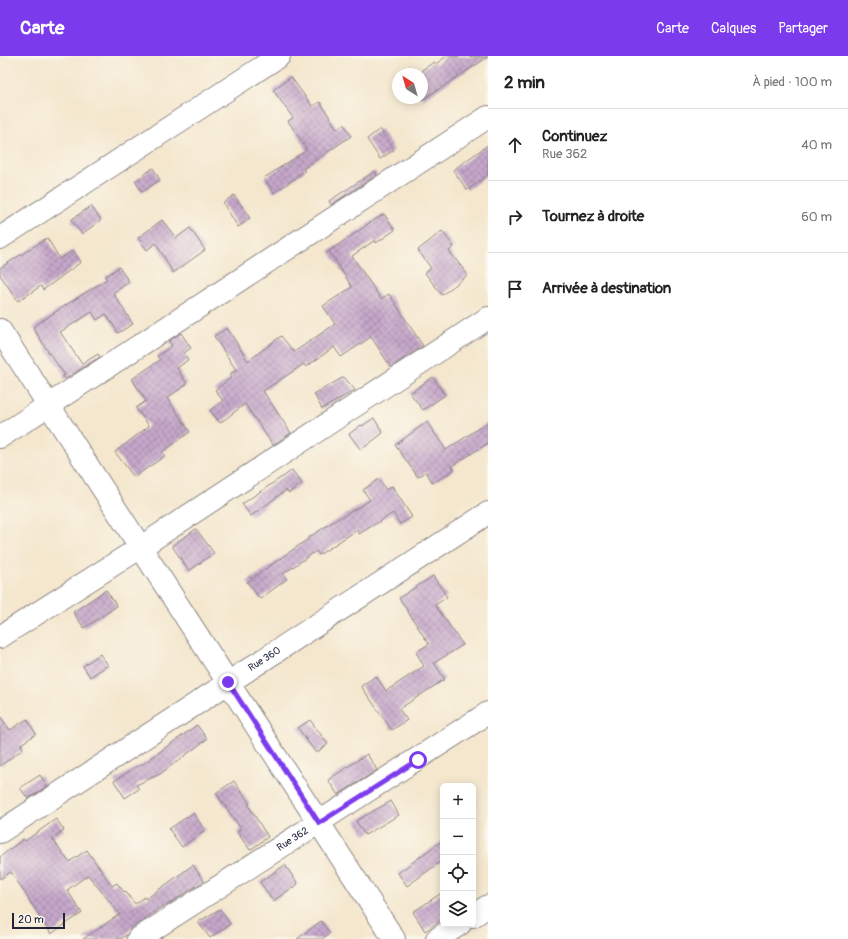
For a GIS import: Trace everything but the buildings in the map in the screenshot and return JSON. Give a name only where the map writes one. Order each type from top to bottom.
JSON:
[{"type":"street","points":[[0,238],[279,56]]},
{"type":"street","points":[[0,437],[488,117]]},
{"type":"street","points":[[0,637],[141,547],[488,318]]},
{"type":"street","points":[[0,330],[394,939]]},
{"type":"street","name":"Rue 360","points":[[0,832],[488,513]]},
{"type":"street","name":"Rue 362","points":[[138,939],[488,713]]},
{"type":"street","points":[[476,914],[488,906]]},
{"type":"street","points":[[437,939],[455,927]]},
{"type":"route","points":[[228,682],[319,823],[418,760]]}]
